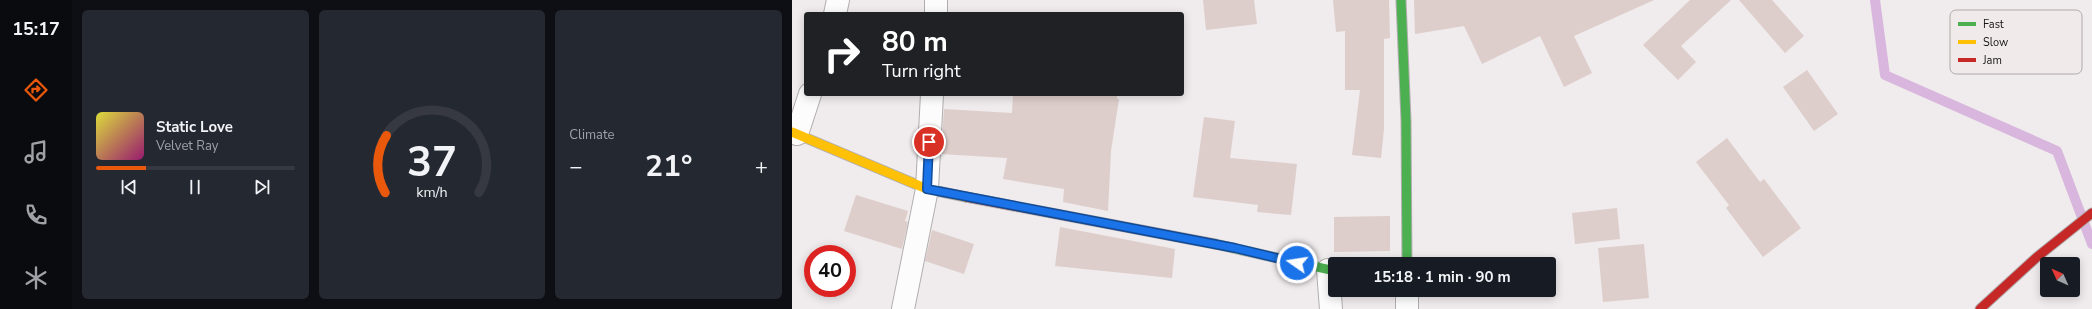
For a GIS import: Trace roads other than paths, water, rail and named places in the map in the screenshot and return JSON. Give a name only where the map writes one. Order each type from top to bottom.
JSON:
[{"type":"street","points":[[835,12],[838,0]]},
{"type":"street","points":[[936,0],[936,12]]},
{"type":"street","points":[[1401,0],[1406,121],[1407,257]]},
{"type":"street","points":[[809,96],[794,133],[927,189],[1235,248],[1328,269]]},
{"type":"street","points":[[903,309],[927,189],[932,96]]},
{"type":"street","points":[[1980,309],[2037,257],[2092,213]]},
{"type":"street","points":[[1331,297],[1331,309]]},
{"type":"street","points":[[1407,297],[1407,309]]},
{"type":"waterway","points":[[1875,0],[1885,75],[2057,151],[2092,244]]}]
